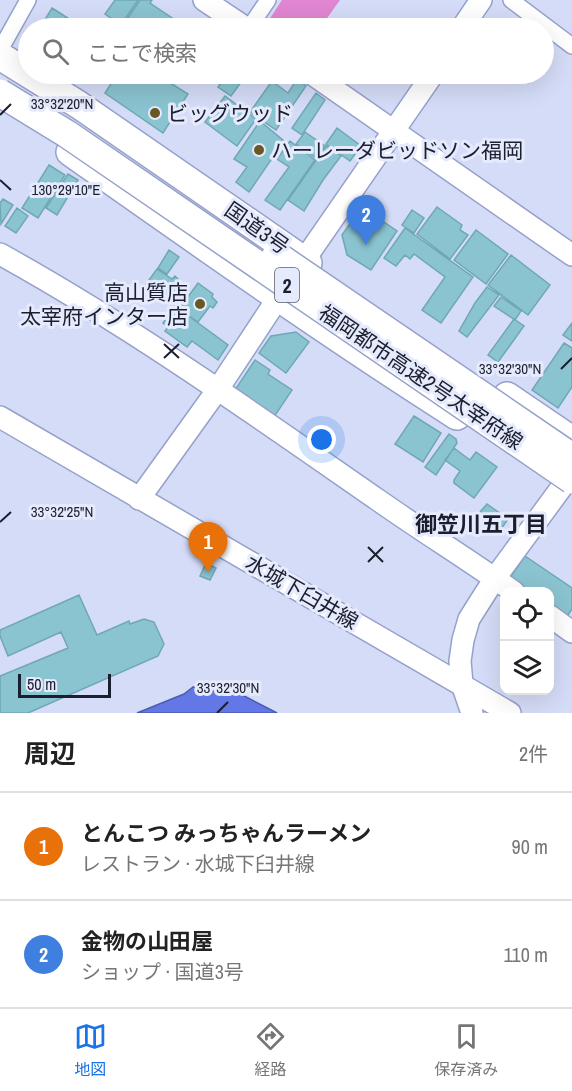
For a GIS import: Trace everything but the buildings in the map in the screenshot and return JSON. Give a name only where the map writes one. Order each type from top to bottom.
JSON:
[{"type":"highway","name":"国道3号","points":[[0,56],[18,67]]},
{"type":"highway","name":"福岡都市高速2号太宰府線","points":[[0,73],[85,126],[572,457]]},
{"type":"highway","name":"国道3号","points":[[45,84],[572,440]]},
{"type":"highway","name":"福岡都市高速2号太宰府線","points":[[0,93],[66,134],[569,484]]},
{"type":"highway","points":[[0,108],[57,143],[377,365],[569,484]]},
{"type":"street","points":[[0,50],[28,0]]},
{"type":"street","points":[[204,0],[232,18]]},
{"type":"street","points":[[255,18],[268,0]]},
{"type":"street","points":[[469,18],[481,0]]},
{"type":"street","points":[[511,0],[535,18]]},
{"type":"street","points":[[554,32],[572,46]]},
{"type":"street","points":[[327,84],[572,255]]},
{"type":"street","points":[[139,499],[218,389],[426,84]]},
{"type":"street","points":[[0,254],[110,319],[218,389],[409,522],[508,587]]},
{"type":"street","name":"水城下臼井線","points":[[0,417],[510,713]]},
{"type":"street","points":[[472,713],[462,684],[461,652],[469,619],[495,579],[569,484]]},
{"type":"street","points":[[554,619],[572,632]]},
{"type":"shaded area","points":[[282,0],[340,0],[327,18],[270,18]]},
{"type":"water","points":[[193,687],[227,687],[277,713],[137,713],[184,694]]},
{"type":"place","name":"ビッグウッド","points":[[155,113]]},
{"type":"place","name":"ハーレーダビッドソン福岡","points":[[259,150]]},
{"type":"place","name":"金物の山田屋","points":[[366,245]]},
{"type":"place","name":"高山質店 太宰府インター店","points":[[200,304]]},
{"type":"place","name":"とんこつ みっちゃんラーメン","points":[[208,572]]},
{"type":"district","name":"御笠川五丁目","points":[[481,524]]}]
